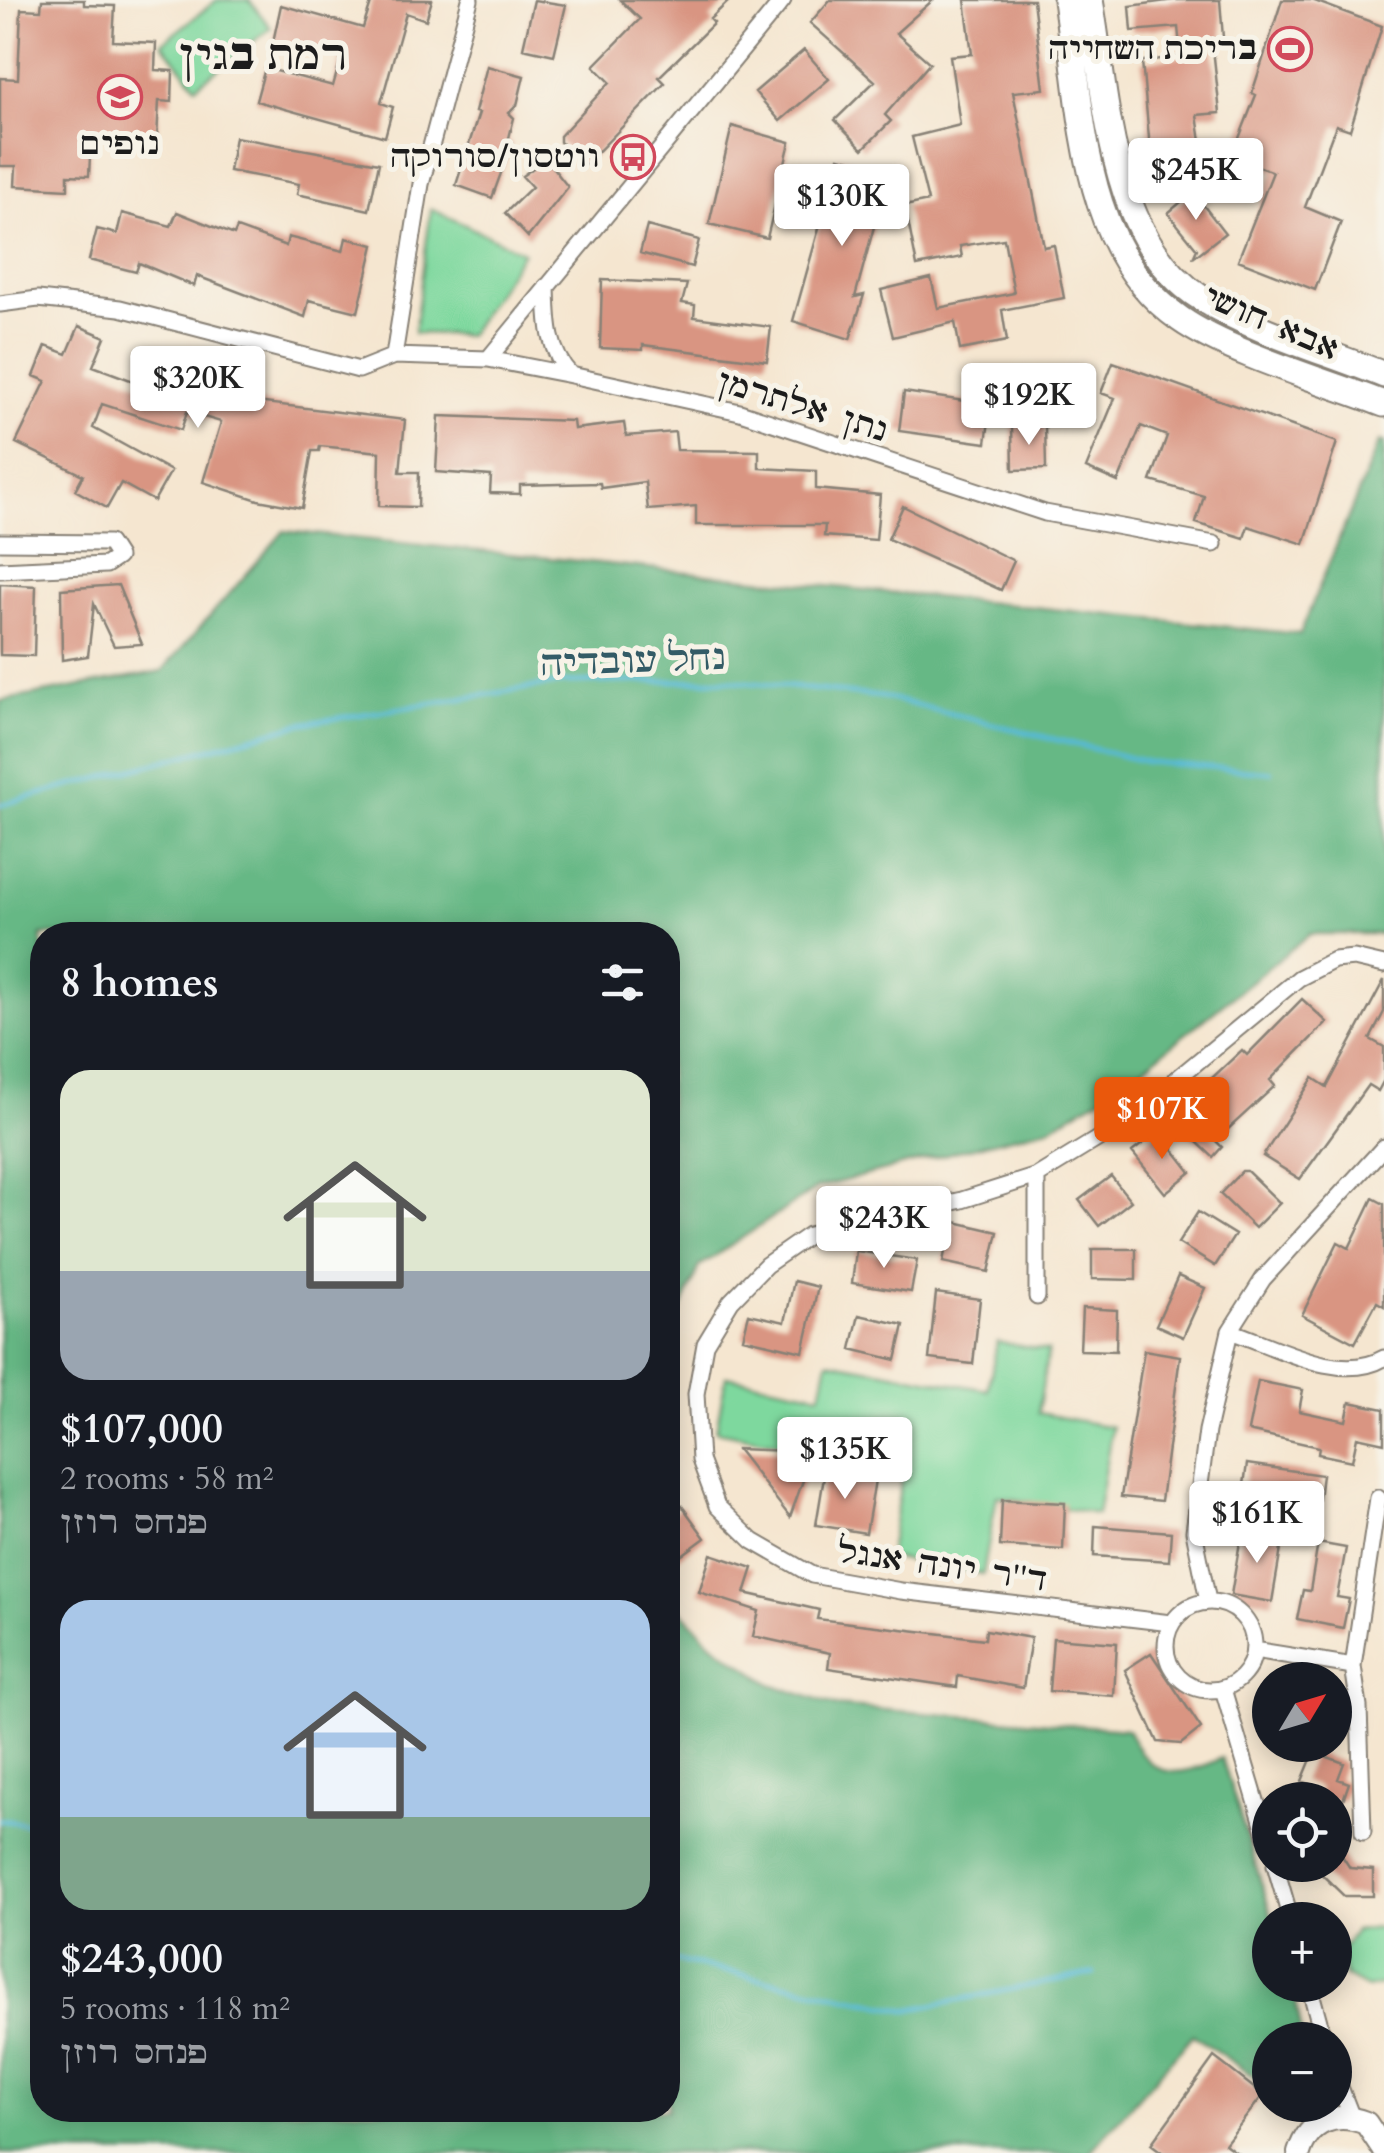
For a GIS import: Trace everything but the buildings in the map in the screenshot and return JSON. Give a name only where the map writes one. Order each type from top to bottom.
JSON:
[{"type":"main road","name":"אבא חושי","points":[[1066,0],[1098,201],[1114,245],[1141,280],[1192,327],[1384,404]]},
{"type":"main road","name":"אבא חושי","points":[[1090,0],[1124,194],[1139,228],[1163,264],[1202,298],[1384,375]]},
{"type":"street","points":[[394,356],[421,184],[470,0]]},
{"type":"street","points":[[488,359],[783,0]]},
{"type":"street","points":[[547,286],[548,333],[558,362],[572,375]]},
{"type":"street","name":"נתן אלתרמן","points":[[0,304],[38,298],[120,308],[359,370],[394,356],[488,359],[572,375],[740,412],[1045,513],[1214,544]]},
{"type":"street","points":[[0,542],[109,543],[117,552],[116,561],[106,566],[0,570]]},
{"type":"street","name":"ד''ר יונה אנגל","points":[[1171,1623],[901,1591],[812,1574],[753,1541],[717,1506],[700,1460],[696,1394],[705,1344],[731,1300],[766,1265],[808,1235],[962,1200],[1037,1176],[1122,1124],[1299,978],[1334,960],[1354,958],[1384,965]]},
{"type":"street","points":[[1208,1601],[1194,1532],[1207,1430],[1230,1331],[1263,1278],[1384,1147]]},
{"type":"street","points":[[1036,1298],[1037,1176]]},
{"type":"street","points":[[1230,1331],[1345,1370],[1367,1368],[1384,1358]]},
{"type":"street","points":[[1363,1832],[1359,1707],[1353,1666],[1378,1498]]},
{"type":"street","points":[[1208,1601],[1236,1610],[1247,1622],[1254,1650],[1245,1674],[1223,1689],[1208,1691],[1180,1680],[1166,1653],[1171,1623],[1181,1612],[1208,1601]]},
{"type":"street","points":[[1254,1650],[1353,1666]]},
{"type":"street","points":[[1223,1689],[1252,1787]]},
{"type":"street","points":[[1352,2118],[1382,2139]]},
{"type":"street","points":[[1298,2152],[1312,2122]]},
{"type":"green space","points":[[217,0],[249,0],[271,28],[196,86],[162,43]]},
{"type":"green space","points":[[431,209],[523,252],[468,335],[414,333]]},
{"type":"green space","points":[[1379,442],[1384,443],[1384,934],[1310,934],[1123,1084],[1050,1127],[817,1188],[700,1266],[680,1312],[680,922],[30,922],[30,2122],[680,2122],[680,1610],[712,1643],[771,1684],[835,1706],[1127,1729],[1146,1758],[1166,1771],[1191,1770],[1222,1758],[1252,1853],[1252,1882],[1261,1882],[1267,1902],[1252,1902],[1252,2002],[1296,2002],[1300,2022],[1252,2022],[1252,2075],[1193,2035],[1089,2153],[0,2153],[0,701],[162,671],[284,531],[1300,634]]},
{"type":"green space","points":[[997,1342],[1048,1351],[1038,1413],[1112,1427],[1097,1514],[997,1496],[983,1574],[888,1557],[904,1466],[716,1431],[726,1376],[821,1394],[828,1361],[988,1390]]},
{"type":"green space","points":[[1375,1928],[1384,1932],[1384,1984],[1367,1988],[1352,1980],[1355,1931]]},
{"type":"waterway","name":"נחל עובדיה","points":[[0,805],[300,724],[561,683],[726,680],[883,697],[1147,762],[1271,772]]},
{"type":"waterway","points":[[0,1820],[30,1824]]},
{"type":"waterway","points":[[680,1962],[907,2010],[1094,1973]]},
{"type":"place","name":"בריכת השחייה","points":[[1290,49]]},
{"type":"place","name":"נופים","points":[[120,97]]},
{"type":"place","name":"ווטסון/סורוקה","points":[[633,157]]},
{"type":"district","name":"רמת בגין","points":[[263,55]]}]
